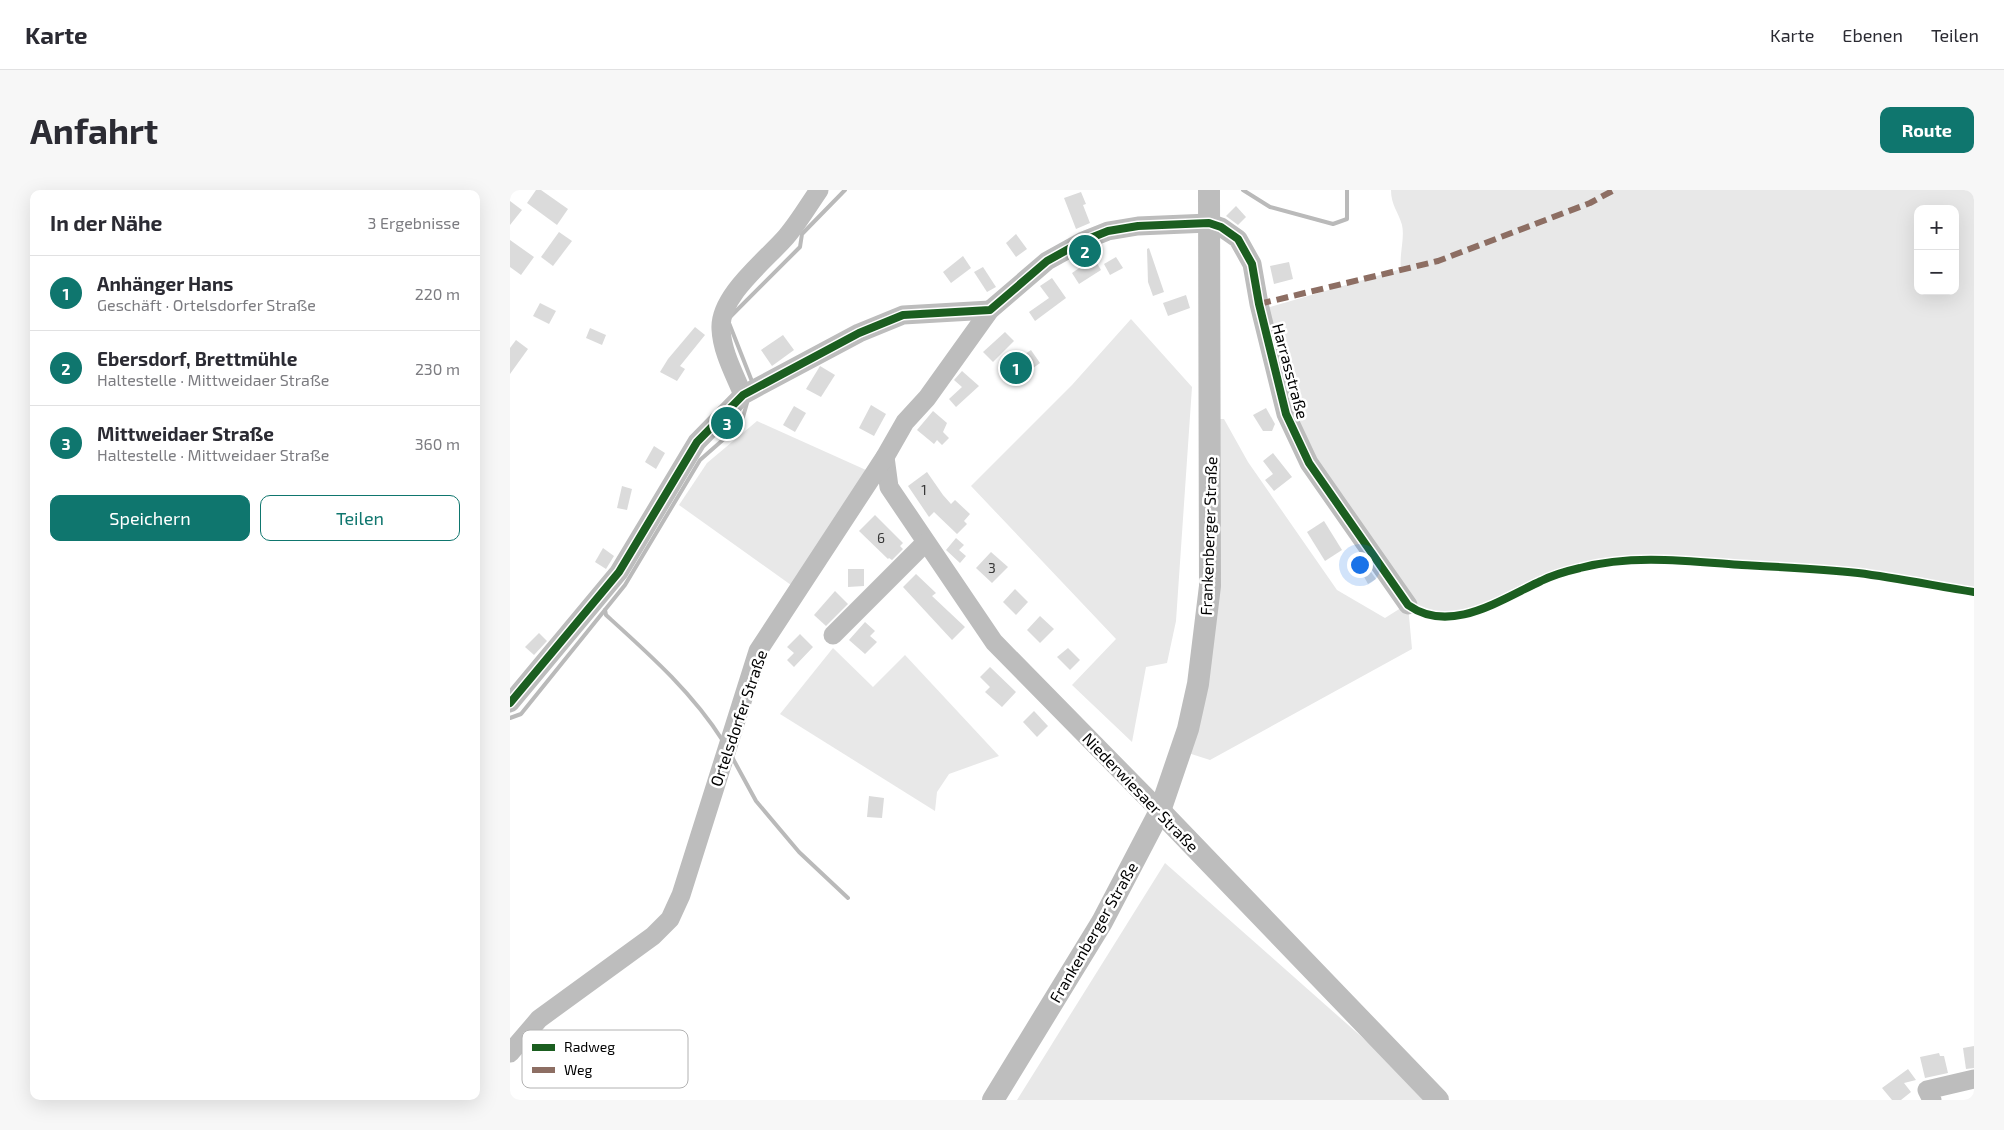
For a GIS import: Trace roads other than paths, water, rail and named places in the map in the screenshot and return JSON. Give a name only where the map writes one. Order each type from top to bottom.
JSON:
[{"type":"main road","name":"Frankenberger Straße","points":[[993,1100],[1102,922],[1160,811],[1182,751],[1196,693],[1210,586],[1209,190]]},
{"type":"main road","name":"Niederwiesaer Straße","points":[[1160,811],[1438,1100]]},
{"type":"street","points":[[743,395],[725,348],[721,329],[723,312],[733,294],[787,236],[819,190]]},
{"type":"street","name":"Ortelsdorfer Straße","points":[[530,1030],[539,1019],[653,936],[670,919],[681,894],[758,651],[886,457],[905,422],[932,391],[990,310],[1048,261],[1083,241],[1108,231],[1138,226],[1209,223]]},
{"type":"street","name":"Harrasstraße","points":[[1209,223],[1221,227],[1238,239],[1252,264],[1259,304],[1286,414],[1309,463],[1408,605]]},
{"type":"street","points":[[512,696],[619,572],[697,442],[743,395],[859,333],[903,315],[990,310]]},
{"type":"street","name":"Niederwiesaer Straße","points":[[886,457],[889,488],[994,642],[1160,811]]},
{"type":"street","points":[[833,635],[925,543]]},
{"type":"street","name":"Ortelsdorfer Straße","points":[[510,1053],[522,1039]]},
{"type":"street","points":[[1932,1100],[1927,1090],[1974,1078]]},
{"type":"waterway","points":[[731,316],[800,247],[802,234],[845,190]]},
{"type":"waterway","points":[[1243,190],[1270,207],[1333,224],[1347,219],[1347,190]]},
{"type":"waterway","points":[[729,323],[753,384]]},
{"type":"waterway","points":[[510,718],[521,714],[625,585],[700,460],[741,424],[747,403]]},
{"type":"waterway","points":[[605,610],[606,615],[654,659],[684,690],[723,741]]},
{"type":"waterway","points":[[732,757],[756,801],[799,852],[848,898]]},
{"type":"place","name":"Ebersdorf, Brettmühle","points":[[1085,251]]},
{"type":"place","name":"Anhänger Hans","points":[[1016,368]]},
{"type":"place","name":"Mittweidaer Straße","points":[[727,423]]}]
